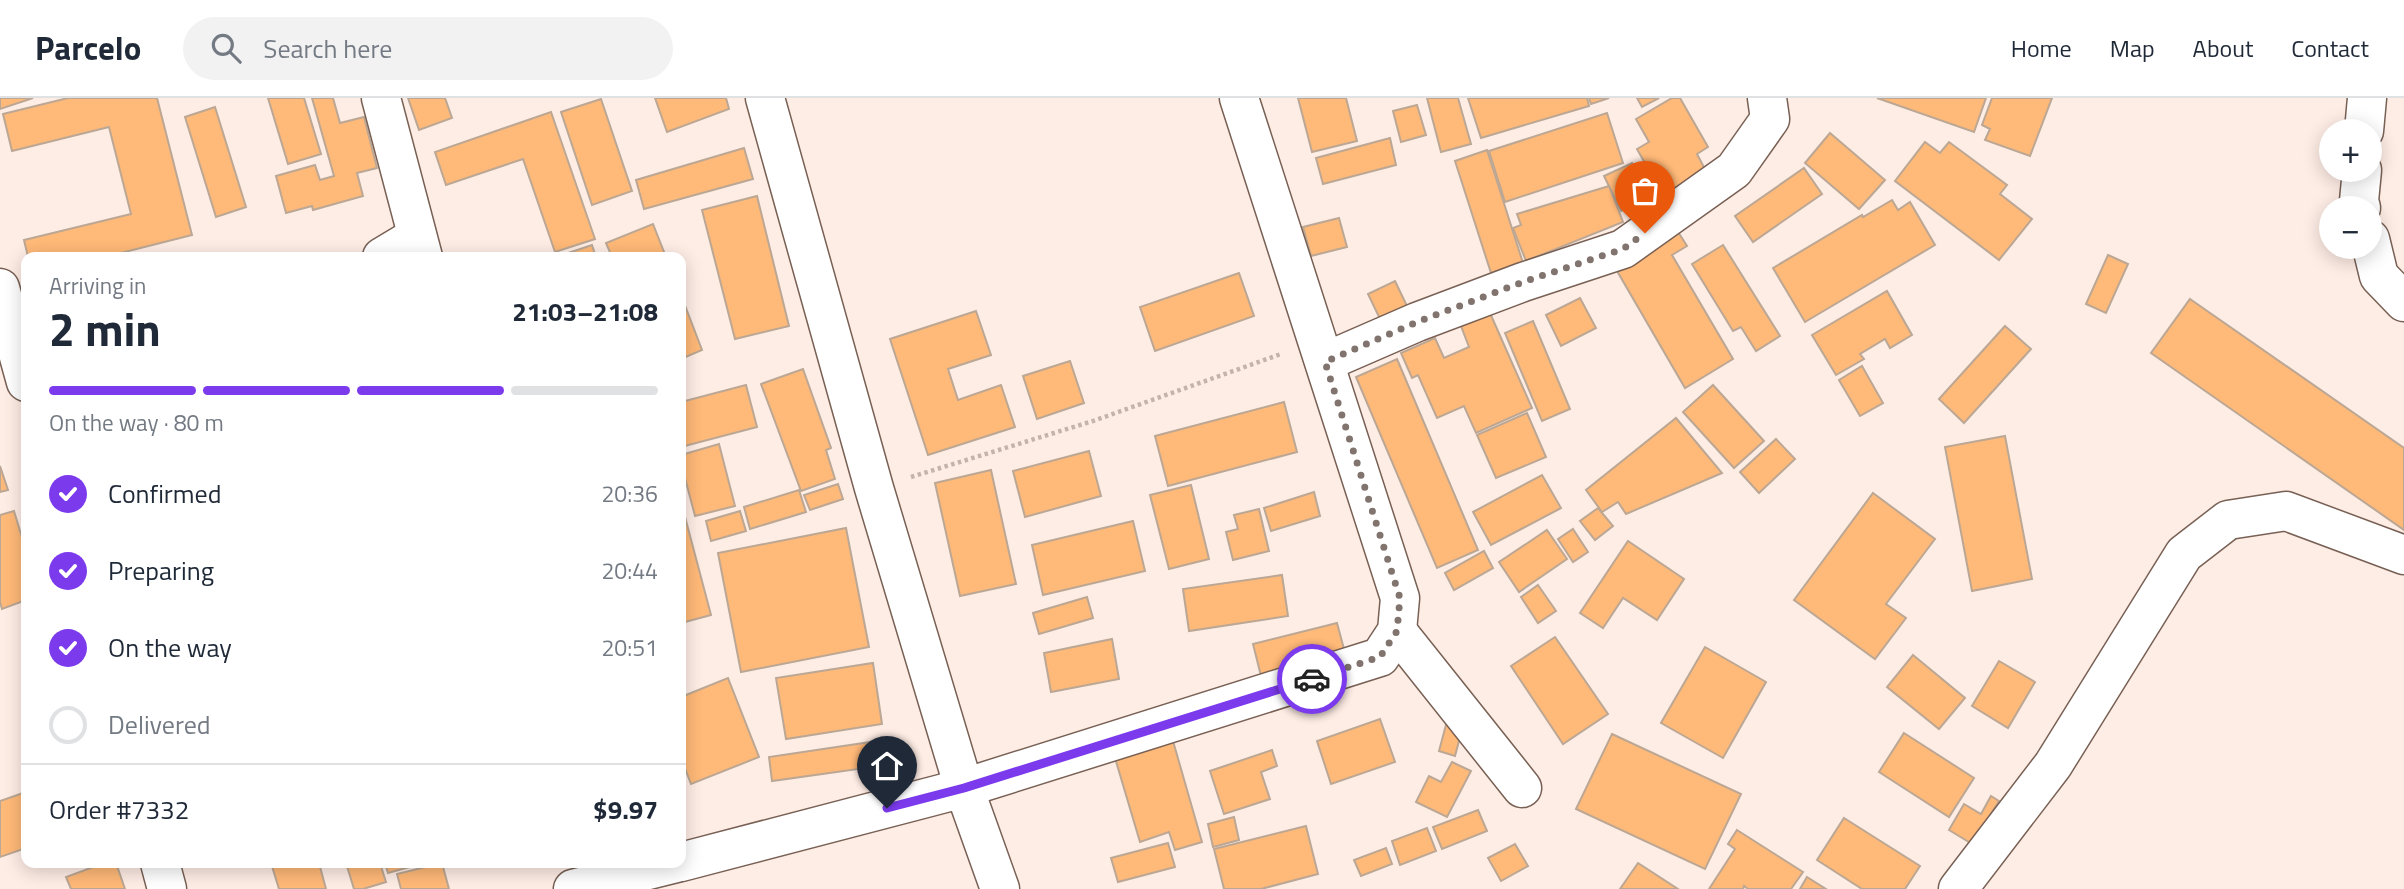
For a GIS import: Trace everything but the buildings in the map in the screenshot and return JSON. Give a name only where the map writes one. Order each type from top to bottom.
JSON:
[{"type":"street","points":[[381,98],[420,247],[401,252]]},
{"type":"street","points":[[765,98],[874,488],[964,788],[1000,889]]},
{"type":"street","points":[[686,860],[964,788],[1380,657],[1397,631],[1400,598],[1239,98]]},
{"type":"street","points":[[1321,351],[1417,322],[1523,282],[1623,249],[1734,170],[1770,118],[1767,98]]},
{"type":"street","points":[[2365,119],[2367,98]]},
{"type":"street","points":[[2375,259],[2379,276],[2404,302]]},
{"type":"street","points":[[0,288],[21,364]]},
{"type":"street","points":[[1958,889],[2053,765],[2183,554],[2228,520],[2286,511],[2404,555]]},
{"type":"street","points":[[1397,631],[1522,788]]},
{"type":"street","points":[[161,868],[167,889]]},
{"type":"street","points":[[581,879],[644,868]]},
{"type":"path","points":[[874,488],[1321,351]]},
{"type":"way so far","points":[[1312,679],[1380,657],[1397,631],[1400,598],[1325,362],[1417,322],[1523,282],[1623,249],[1645,233]]},
{"type":"route","points":[[887,808],[964,788],[1312,679]]}]
